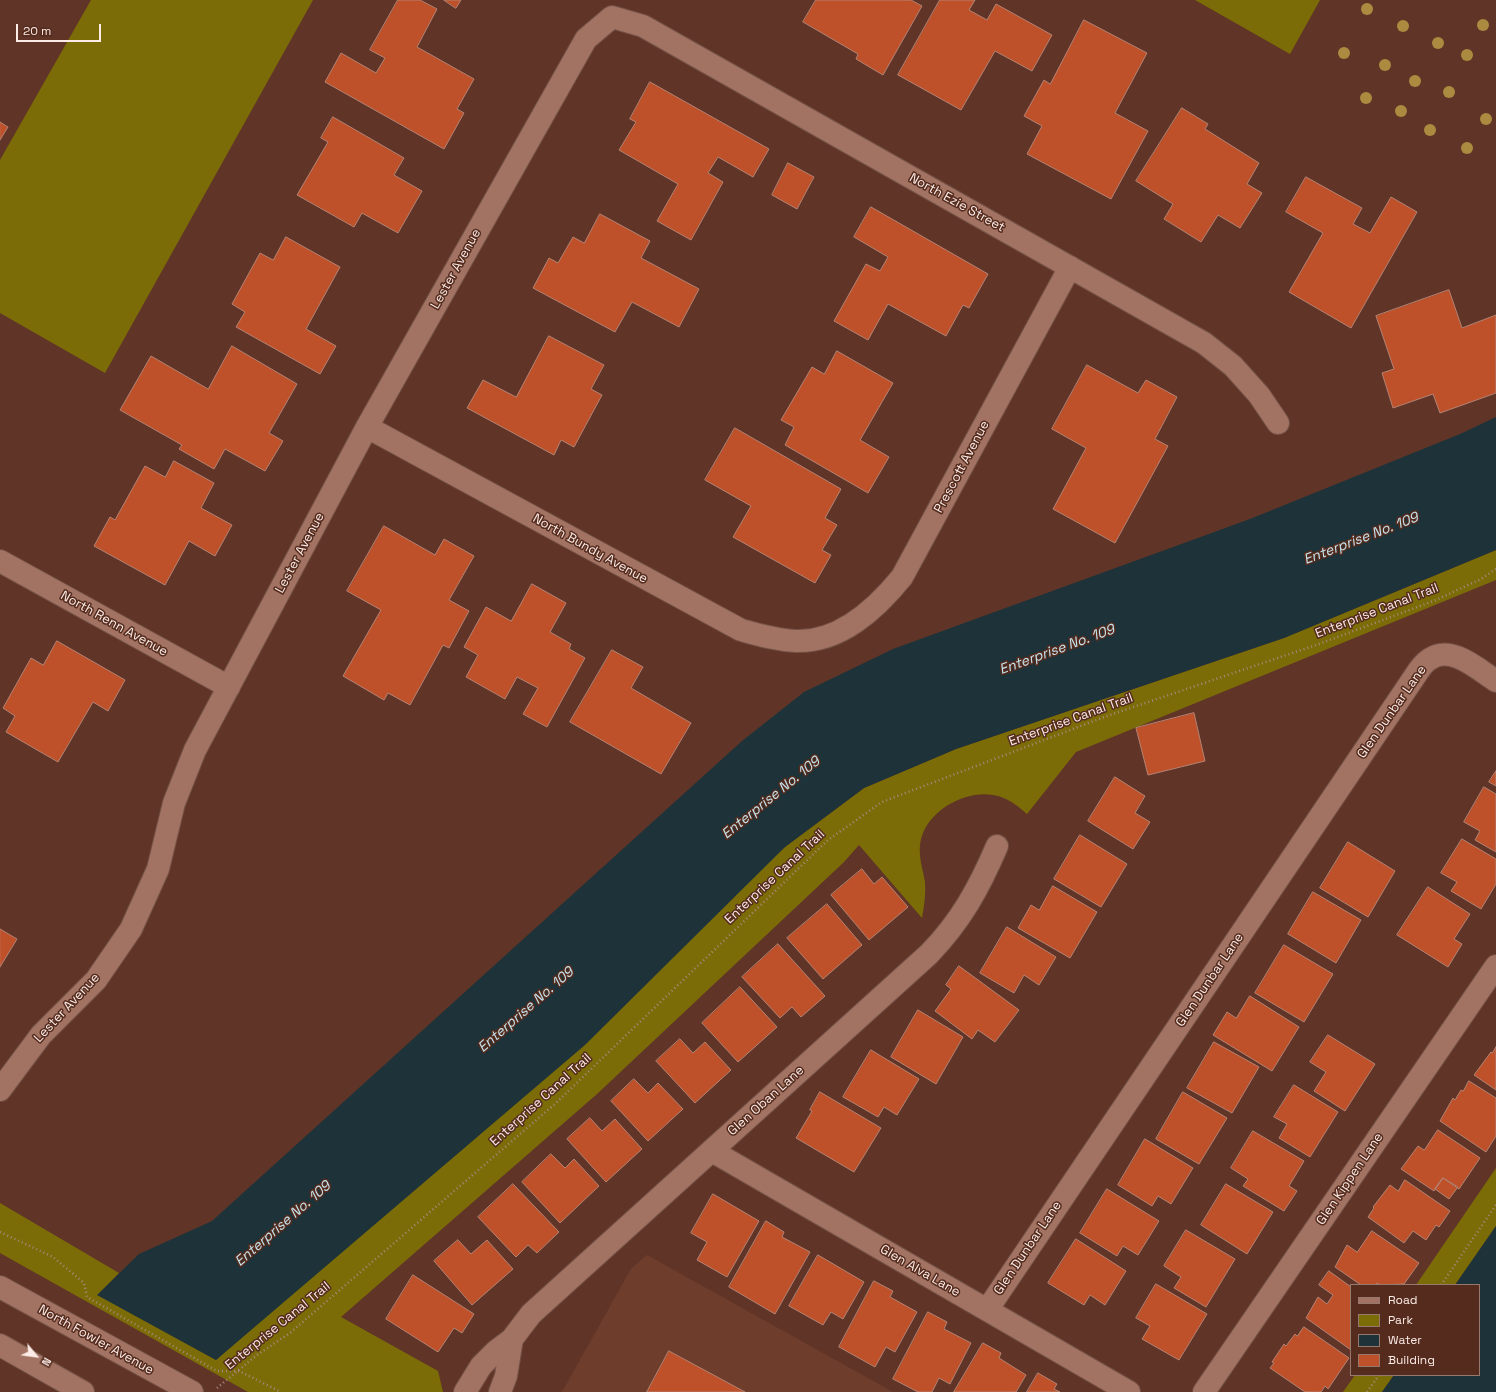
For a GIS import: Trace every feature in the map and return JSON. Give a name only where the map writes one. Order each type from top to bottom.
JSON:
[{"type":"street","name":"North Ezie Street","points":[[612,17],[643,26],[1204,343],[1233,366],[1259,395],[1278,423]]},
{"type":"street","name":"Lester Avenue","points":[[0,1090],[41,1035],[96,980],[131,929],[158,869],[174,803],[196,750],[229,687],[367,427],[586,39],[612,17]]},
{"type":"street","name":"Prescott Avenue","points":[[822,637],[845,628],[866,616],[887,596],[902,577],[1070,267]]},
{"type":"street","name":"North Bundy Avenue","points":[[367,427],[741,630],[768,638],[796,641],[822,637]]},
{"type":"street","name":"North Renn Avenue","points":[[0,561],[229,687]]},
{"type":"street","name":"Glen Dunbar Lane","points":[[987,1310],[1419,670],[1429,659],[1445,654],[1454,656],[1496,682]]},
{"type":"street","name":"Glen Oban Lane","points":[[512,1339],[531,1314],[929,954],[948,935],[966,910],[982,880],[997,846]]},
{"type":"street","name":"Glen Kippen Lane","points":[[1204,1392],[1496,966]]},
{"type":"street","name":"Glen Alva Lane","points":[[712,1151],[1129,1392]]},
{"type":"street","name":"North Fowler Avenue","points":[[0,1287],[192,1392]]},
{"type":"street","points":[[465,1392],[481,1366],[496,1351],[512,1339]]},
{"type":"street","points":[[500,1392],[506,1376],[512,1339]]},
{"type":"street","points":[[0,1345],[83,1392]]},
{"type":"path","name":"Enterprise Canal Trail","points":[[213,1392],[257,1355],[290,1333],[556,1103],[828,840],[882,802],[1107,716],[1318,644],[1436,600],[1482,580],[1496,568]]},
{"type":"path","points":[[1442,1284],[1496,1205]]},
{"type":"path","points":[[0,1232],[53,1257],[84,1283],[87,1297],[106,1308],[217,1371],[239,1371],[281,1392]]},
{"type":"path","points":[[1367,1392],[1378,1376]]},
{"type":"shaded area","points":[[647,1255],[893,1392],[562,1392],[631,1269]]},
{"type":"green space","points":[[91,0],[313,0],[105,373],[0,313],[0,160]]},
{"type":"green space","points":[[1195,0],[1320,0],[1290,54]]},
{"type":"green space","points":[[1496,550],[1496,580],[1076,752],[1027,814],[1008,800],[993,795],[972,795],[952,803],[934,816],[928,824],[921,839],[920,858],[925,882],[925,900],[922,918],[859,845],[844,862],[597,1094],[341,1317],[438,1371],[443,1392],[248,1392],[0,1253],[0,1203],[119,1273],[98,1295],[216,1360],[785,847],[864,788],[956,749],[1284,638]]},
{"type":"green space","points":[[1496,1168],[1496,1226],[1456,1284],[1417,1284]]},
{"type":"green space","points":[[1354,1376],[1393,1376],[1382,1392],[1343,1392]]},
{"type":"water","name":"Enterprise No. 109","points":[[1496,417],[1496,550],[1284,638],[956,749],[864,788],[785,847],[585,1045],[216,1360],[97,1295],[139,1254],[212,1221],[742,741],[804,692],[893,649],[1250,519],[1460,434]]},
{"type":"water","points":[[1496,1226],[1496,1392],[1382,1392],[1393,1376],[1480,1376],[1480,1284],[1456,1284]]},
{"type":"building","points":[[398,0],[420,0],[437,9],[417,47],[474,79],[457,109],[464,113],[444,149],[325,82],[341,53],[376,73],[385,58],[370,50]]},
{"type":"building","points":[[444,0],[461,0],[456,8]]},
{"type":"building","points":[[816,0],[911,0],[922,6],[883,75],[856,59],[858,54],[803,22]]},
{"type":"building","points":[[940,0],[975,0],[969,10],[987,20],[996,4],[1052,35],[1032,71],[995,51],[961,110],[898,75]]},
{"type":"building","points":[[1084,20],[1147,53],[1115,113],[1148,131],[1111,199],[1027,154],[1042,126],[1024,116],[1044,80],[1050,84]]},
{"type":"building","points":[[650,82],[769,149],[753,177],[718,157],[708,173],[723,182],[691,240],[657,221],[678,184],[619,150],[636,122],[630,119]]},
{"type":"building","points":[[1182,108],[1208,124],[1205,129],[1259,163],[1247,184],[1262,193],[1240,228],[1218,215],[1201,242],[1164,219],[1173,204],[1136,181]]},
{"type":"building","points":[[333,117],[404,158],[394,175],[422,191],[398,233],[362,213],[354,227],[297,195],[328,142],[321,138]]},
{"type":"building","points":[[0,122],[8,127],[0,140]]},
{"type":"building","points":[[788,163],[814,177],[797,209],[772,195]]},
{"type":"building","points":[[1306,177],[1362,208],[1353,224],[1370,233],[1391,197],[1417,212],[1351,328],[1289,292],[1323,233],[1286,212]]},
{"type":"building","points":[[871,207],[988,274],[969,308],[963,305],[946,336],[888,304],[868,340],[834,321],[866,264],[880,271],[888,257],[854,237]]},
{"type":"building","points":[[600,214],[650,241],[641,258],[699,289],[679,327],[632,302],[615,332],[533,288],[549,258],[558,263],[573,237],[584,243]]},
{"type":"building","points":[[286,237],[340,267],[306,329],[336,346],[320,374],[236,327],[245,312],[232,304],[260,253],[273,260]]},
{"type":"building","points":[[1449,290],[1462,328],[1496,315],[1496,393],[1440,413],[1433,394],[1393,408],[1382,373],[1394,369],[1376,316]]},
{"type":"building","points":[[549,336],[604,365],[591,389],[602,395],[574,447],[561,440],[554,455],[467,408],[483,380],[516,397]]},
{"type":"building","points":[[232,346],[297,384],[269,433],[283,441],[265,471],[225,449],[214,469],[179,449],[182,445],[120,410],[151,356],[208,389]]},
{"type":"building","points":[[837,351],[893,383],[860,440],[889,457],[868,493],[785,445],[794,427],[781,420],[812,367],[824,374]]},
{"type":"building","points":[[1087,365],[1138,393],[1146,380],[1177,397],[1155,439],[1168,446],[1115,543],[1053,509],[1086,448],[1052,429]]},
{"type":"building","points":[[735,428],[841,489],[825,518],[837,525],[822,550],[831,555],[815,583],[733,537],[751,506],[705,480]]},
{"type":"building","points":[[174,461],[214,483],[201,508],[232,525],[215,556],[189,541],[165,585],[94,546],[110,517],[115,520],[145,466],[165,477]]},
{"type":"building","points":[[384,526],[435,555],[444,539],[474,556],[449,600],[469,611],[449,648],[443,645],[410,705],[388,693],[384,700],[343,676],[381,610],[347,591]]},
{"type":"building","points":[[532,584],[566,603],[550,632],[571,644],[569,649],[585,658],[547,727],[523,714],[538,688],[517,677],[505,699],[466,677],[478,655],[464,647],[486,607],[511,621]]},
{"type":"building","points":[[57,641],[125,680],[108,711],[93,702],[58,762],[6,732],[15,716],[3,708],[31,658],[43,665]]},
{"type":"building","points":[[612,650],[643,667],[631,688],[691,723],[661,774],[570,722]]},
{"type":"building","points":[[1194,713],[1205,761],[1148,775],[1136,728]]},
{"type":"building","points":[[1496,771],[1496,786],[1489,782]]},
{"type":"building","points":[[1115,777],[1145,796],[1135,813],[1150,822],[1133,849],[1088,821]]},
{"type":"building","points":[[1484,787],[1496,794],[1496,852],[1475,840],[1480,831],[1464,822]]},
{"type":"building","points":[[1080,835],[1127,864],[1101,907],[1054,879]]},
{"type":"building","points":[[1462,839],[1496,859],[1496,884],[1481,909],[1451,891],[1457,882],[1441,873]]},
{"type":"building","points":[[1348,842],[1395,871],[1368,917],[1320,888]]},
{"type":"building","points":[[862,869],[874,884],[882,877],[908,907],[869,940],[831,895]]},
{"type":"building","points":[[1053,886],[1097,912],[1070,958],[1018,928],[1031,905],[1039,910]]},
{"type":"building","points":[[1428,887],[1470,914],[1454,939],[1462,944],[1448,967],[1397,935]]},
{"type":"building","points":[[1313,892],[1361,920],[1336,963],[1288,934]]},
{"type":"building","points":[[827,904],[862,945],[823,979],[787,938]]},
{"type":"building","points":[[1007,927],[1056,957],[1039,985],[1024,975],[1014,993],[980,973]]},
{"type":"building","points":[[0,929],[17,939],[0,967]]},
{"type":"building","points":[[778,944],[825,996],[801,1017],[792,1007],[780,1018],[742,977]]},
{"type":"building","points":[[1284,945],[1333,974],[1304,1022],[1255,993]]},
{"type":"building","points":[[959,966],[1019,1010],[995,1042],[978,1030],[972,1039],[935,1011],[951,989],[946,985]]},
{"type":"building","points":[[740,987],[777,1027],[738,1062],[702,1023]]},
{"type":"building","points":[[1250,996],[1299,1027],[1272,1071],[1213,1035],[1227,1012],[1236,1018]]},
{"type":"building","points":[[918,1010],[963,1037],[936,1084],[891,1057]]},
{"type":"building","points":[[1328,1035],[1375,1064],[1345,1111],[1314,1091],[1326,1072],[1310,1062]]},
{"type":"building","points":[[680,1039],[693,1053],[705,1042],[731,1070],[695,1103],[656,1061]]},
{"type":"building","points":[[1214,1042],[1259,1067],[1232,1113],[1187,1088]]},
{"type":"building","points":[[1496,1047],[1496,1090],[1474,1075]]},
{"type":"building","points":[[871,1050],[919,1079],[897,1115],[884,1107],[878,1117],[843,1097]]},
{"type":"building","points":[[634,1079],[648,1093],[658,1083],[683,1109],[648,1141],[611,1101]]},
{"type":"building","points":[[1469,1081],[1496,1098],[1496,1136],[1486,1152],[1440,1121],[1453,1098],[1455,1100]]},
{"type":"building","points":[[1294,1085],[1338,1112],[1310,1157],[1279,1138],[1287,1124],[1274,1117]]},
{"type":"building","points":[[820,1092],[881,1128],[854,1172],[796,1138],[812,1111],[810,1110]]},
{"type":"building","points":[[1183,1092],[1227,1118],[1199,1164],[1156,1139]]},
{"type":"building","points":[[590,1118],[602,1131],[615,1119],[642,1149],[606,1182],[567,1139]]},
{"type":"building","points":[[1438,1130],[1480,1158],[1459,1189],[1443,1178],[1434,1191],[1401,1169],[1418,1146],[1424,1150]]},
{"type":"building","points":[[1253,1131],[1304,1161],[1289,1186],[1297,1191],[1284,1211],[1243,1186],[1248,1179],[1231,1168]]},
{"type":"building","points":[[1145,1139],[1193,1168],[1171,1204],[1158,1196],[1152,1206],[1118,1185]]},
{"type":"building","points":[[551,1154],[565,1168],[574,1159],[599,1186],[560,1223],[522,1182]]},
{"type":"building","points":[[1443,1178],[1458,1187],[1449,1199],[1435,1189]]},
{"type":"building","points":[[1405,1180],[1450,1211],[1439,1227],[1436,1225],[1426,1240],[1413,1231],[1404,1243],[1368,1217],[1374,1208],[1373,1207],[1390,1185],[1398,1191]]},
{"type":"building","points":[[513,1184],[559,1232],[537,1253],[528,1245],[516,1257],[478,1217]]},
{"type":"building","points":[[1226,1184],[1273,1212],[1247,1254],[1201,1225]]},
{"type":"building","points":[[1107,1189],[1159,1221],[1138,1255],[1123,1246],[1117,1256],[1080,1233]]},
{"type":"building","points":[[713,1194],[759,1221],[727,1277],[697,1260],[707,1242],[691,1233]]},
{"type":"building","points":[[766,1221],[784,1232],[782,1237],[810,1252],[775,1314],[729,1287]]},
{"type":"building","points":[[1186,1230],[1235,1259],[1206,1307],[1174,1288],[1181,1277],[1164,1266]]},
{"type":"building","points":[[1372,1231],[1419,1263],[1404,1284],[1360,1284],[1335,1267],[1347,1245],[1357,1252]]},
{"type":"building","points":[[1076,1239],[1126,1271],[1105,1305],[1090,1295],[1084,1305],[1048,1283]]},
{"type":"building","points":[[458,1240],[471,1254],[487,1240],[513,1269],[472,1305],[434,1261]]},
{"type":"building","points":[[818,1255],[864,1282],[843,1319],[831,1312],[823,1325],[789,1306]]},
{"type":"building","points":[[1329,1271],[1350,1286],[1350,1349],[1306,1318],[1318,1297],[1327,1304],[1333,1295],[1319,1285]]},
{"type":"building","points":[[413,1275],[474,1314],[462,1333],[454,1328],[438,1352],[386,1319]]},
{"type":"building","points":[[874,1281],[893,1291],[890,1297],[917,1312],[895,1352],[886,1347],[875,1367],[839,1347]]},
{"type":"building","points":[[1156,1284],[1207,1314],[1179,1360],[1142,1339],[1150,1326],[1136,1318]]},
{"type":"building","points":[[928,1312],[947,1322],[944,1329],[971,1343],[950,1384],[939,1378],[932,1392],[918,1392],[893,1379]]},
{"type":"building","points":[[1304,1327],[1349,1358],[1328,1389],[1325,1386],[1321,1392],[1305,1392],[1270,1368],[1274,1363],[1272,1362],[1284,1344],[1286,1346],[1295,1334],[1297,1336]]},
{"type":"building","points":[[983,1343],[1001,1353],[999,1358],[1026,1375],[1016,1392],[954,1392]]},
{"type":"building","points":[[669,1351],[745,1392],[647,1392]]},
{"type":"building","points":[[1038,1373],[1057,1384],[1054,1389],[1060,1392],[1027,1392]]}]
